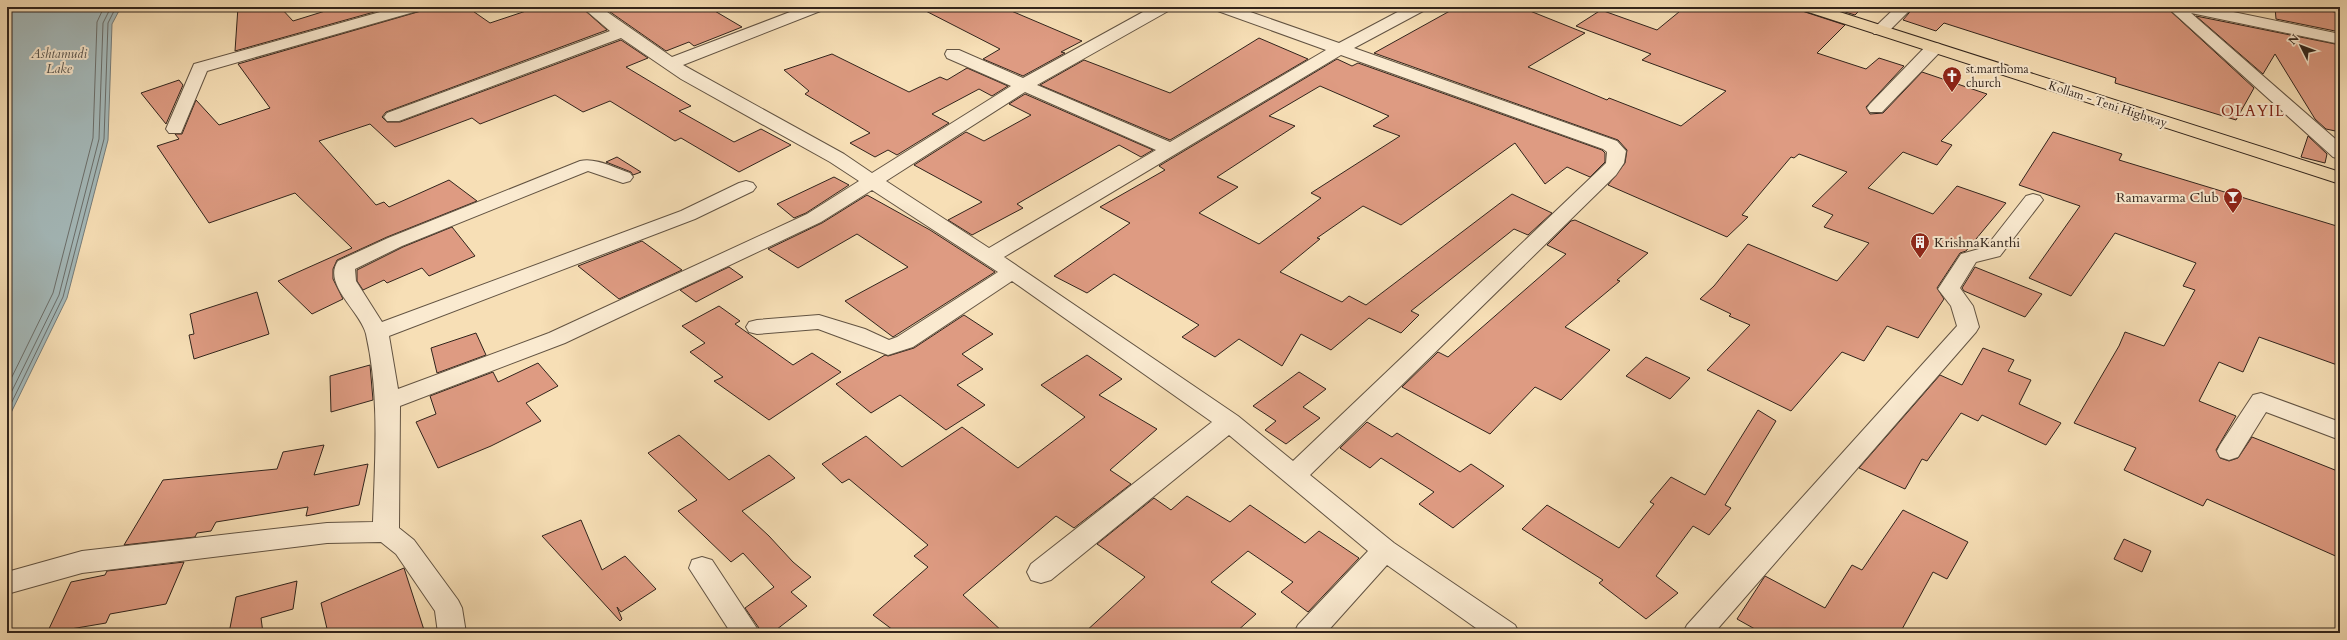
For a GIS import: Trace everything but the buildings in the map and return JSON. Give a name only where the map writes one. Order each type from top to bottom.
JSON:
[{"type":"main road","name":"Kollam - Teni Highway","points":[[1808,7],[2340,178]]},
{"type":"street","points":[[175,128],[200,68],[415,7]]},
{"type":"street","points":[[590,7],[622,32],[670,64],[837,158],[871,182],[1012,272],[1229,422],[1385,550],[1505,633]]},
{"type":"street","points":[[670,64],[817,7]]},
{"type":"street","points":[[388,402],[557,338],[814,218],[1024,85],[1164,7]]},
{"type":"street","points":[[1221,7],[1610,145],[1617,151],[1617,157],[1609,171],[1294,475]]},
{"type":"street","points":[[989,257],[1172,150],[1340,49],[1419,7]]},
{"type":"street","points":[[1880,31],[1905,7]]},
{"type":"street","points":[[2175,7],[2340,152]]},
{"type":"street","points":[[2186,7],[2340,39]]},
{"type":"street","points":[[393,117],[622,32]]},
{"type":"street","points":[[1876,108],[1934,48]]},
{"type":"street","points":[[953,54],[1172,150]]},
{"type":"street","points":[[386,532],[388,402],[378,332],[345,281],[345,266],[394,242],[587,165],[623,177]]},
{"type":"street","points":[[378,332],[688,215],[746,187]]},
{"type":"street","points":[[1697,633],[1968,328],[1965,310],[1957,296],[1949,289],[1968,258],[1993,252],[2033,200]]},
{"type":"street","points":[[757,327],[819,322],[857,334],[888,348],[905,342],[1012,272]]},
{"type":"street","points":[[2229,451],[2261,401],[2340,431]]},
{"type":"street","points":[[1041,572],[1229,422]]},
{"type":"street","points":[[7,583],[82,562],[327,533],[386,532],[405,547],[448,608],[452,633]]},
{"type":"street","points":[[1308,633],[1385,550]]},
{"type":"street","points":[[702,568],[746,633]]},
{"type":"water","name":"Ashtamudi Lake","points":[[7,7],[121,7],[112,24],[108,140],[67,298],[7,421]]},
{"type":"place","name":"st.marthoma church","points":[[1952,93]]},
{"type":"place","name":"Ramavarma Club","points":[[2233,214]]},
{"type":"place","name":"KrishnaKanthi","points":[[1920,259]]},
{"type":"district","name":"OLAYIL","points":[[2253,111]]}]
